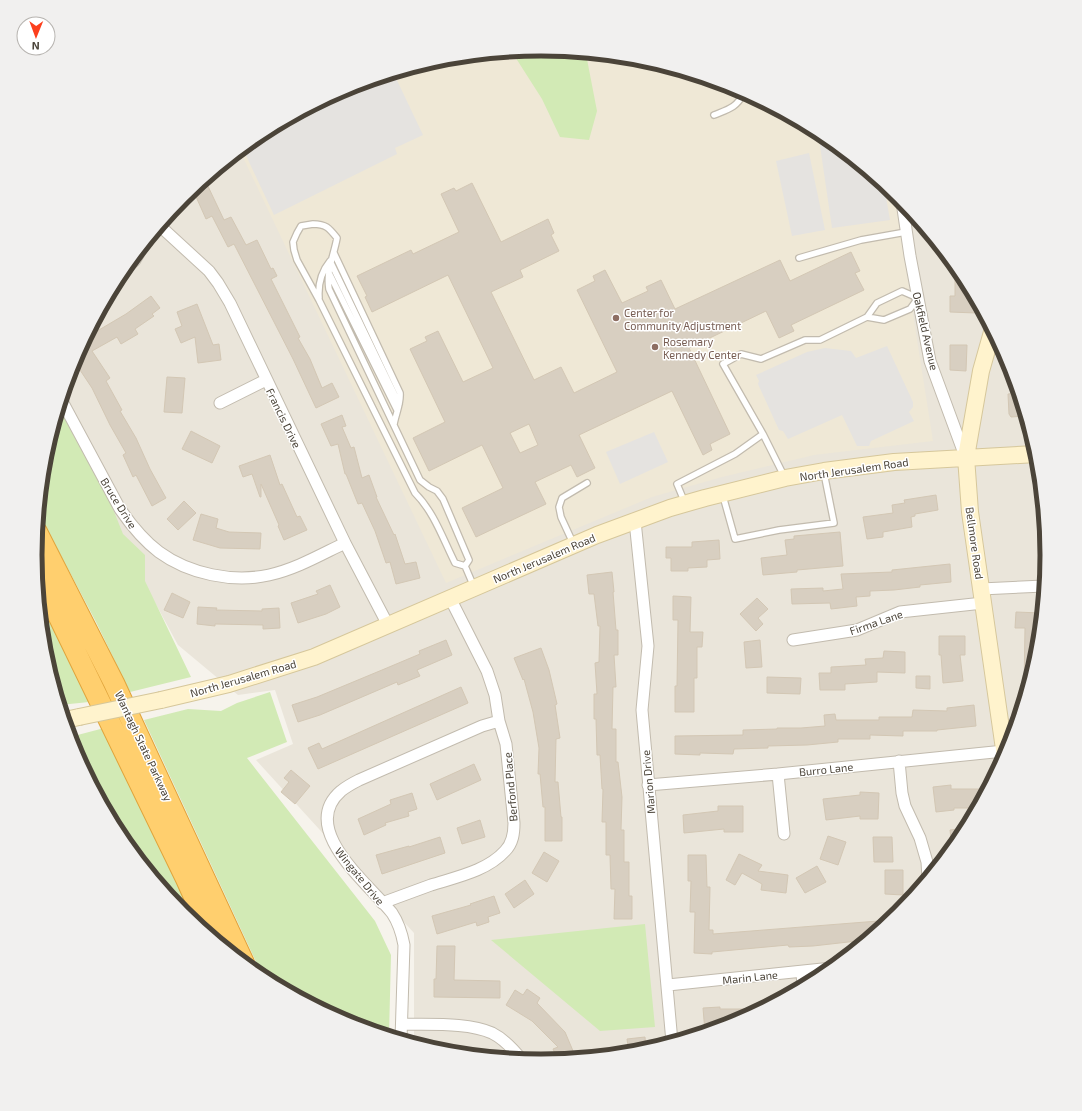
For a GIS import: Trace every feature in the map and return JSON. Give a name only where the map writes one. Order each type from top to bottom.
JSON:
[{"type":"highway","name":"Wantagh State Parkway","points":[[42,543],[114,683],[239,952]]},
{"type":"highway","name":"Wantagh State Parkway","points":[[43,584],[186,879],[207,926]]},
{"type":"main road","name":"Bellmore Road","points":[[990,338],[981,371],[966,457],[970,512],[1003,742]]},
{"type":"main road","name":"North Jerusalem Road","points":[[72,719],[230,684],[314,657],[574,545],[686,503],[785,478],[824,471],[894,462],[1029,454]]},
{"type":"street","name":"Oakfield Avenue","points":[[903,213],[930,361],[966,457]]},
{"type":"street","name":"Francis Drive","points":[[163,229],[209,271],[230,303],[345,543],[388,625]]},
{"type":"street","points":[[220,403],[266,380]]},
{"type":"street","name":"Bruce Drive","points":[[65,406],[120,509],[142,538],[159,552],[180,564],[200,572],[225,577],[249,578],[268,575],[290,568],[345,543]]},
{"type":"street","name":"Marion Drive","points":[[635,521],[648,646],[642,710],[672,1037]]},
{"type":"street","name":"Firma Lane","points":[[793,640],[857,630],[900,612],[1039,587]]},
{"type":"street","name":"Berfond Place","points":[[382,903],[478,870],[496,860],[506,850],[514,833],[506,744],[499,721],[495,695],[487,671],[450,598]]},
{"type":"street","name":"Wingate Drive","points":[[402,1034],[404,945],[401,934],[392,914],[362,882],[341,854],[329,834],[327,817],[332,802],[340,792],[359,780],[482,726],[499,721]]},
{"type":"street","name":"Burro Lane","points":[[648,785],[778,774],[899,761],[999,753]]},
{"type":"street","points":[[899,761],[902,793],[905,806],[920,838],[927,862],[928,871]]},
{"type":"street","points":[[778,774],[784,834]]},
{"type":"street","name":"Marin Lane","points":[[668,985],[818,970]]},
{"type":"street","points":[[802,972],[803,980]]},
{"type":"street","points":[[402,1024],[471,1027],[492,1033],[511,1047],[516,1053]]},
{"type":"lane","points":[[714,115],[731,109],[739,103],[741,98]]},
{"type":"lane","points":[[322,224],[330,229],[337,238],[329,273],[329,289],[420,480],[428,487],[437,491],[443,499],[470,560],[465,566],[454,563],[431,514],[424,502],[415,493],[319,300],[297,260],[293,242],[296,233],[301,226],[322,224]]},
{"type":"lane","points":[[799,258],[861,240],[906,232]]},
{"type":"lane","points":[[319,300],[318,293],[321,275],[332,258]]},
{"type":"lane","points":[[332,258],[399,404]]},
{"type":"lane","points":[[332,258],[400,393],[401,400],[394,424]]},
{"type":"lane","points":[[329,273],[397,410]]},
{"type":"lane","points":[[785,478],[763,434],[723,364],[741,354],[761,359],[805,340],[820,340],[867,317],[877,303],[902,291],[918,298],[910,309],[884,320],[867,317]]},
{"type":"lane","points":[[686,503],[677,484],[735,454],[763,434]]},
{"type":"lane","points":[[723,493],[735,539],[779,530],[834,523],[824,471]]},
{"type":"lane","points":[[574,545],[558,507],[562,498],[587,484]]},
{"type":"lane","points":[[465,566],[474,588]]},
{"type":"shaded area","points":[[541,56],[606,61],[638,66],[701,83],[732,94],[790,123],[845,160],[870,180],[916,226],[937,252],[956,278],[989,335],[1014,395],[1023,426],[1036,490],[1039,523],[1040,556],[1036,621],[1023,685],[1014,716],[989,776],[973,805],[956,833],[916,885],[870,931],[845,951],[790,988],[762,1003],[732,1017],[670,1037],[638,1045],[606,1050],[541,1054],[476,1050],[444,1045],[414,1038],[414,933],[256,760],[293,744],[275,690],[238,695],[178,645],[59,426],[68,395],[80,365],[93,335],[126,278],[166,226],[212,180],[264,141],[292,123],[320,108],[350,94],[412,74],[444,66],[508,58]]},
{"type":"shaded area","name":"Center for Community Adjustment","points":[[541,56],[574,58],[638,66],[701,83],[732,94],[790,123],[818,141],[870,180],[896,205],[933,441],[814,455],[722,477],[652,497],[446,583],[242,156],[292,123],[320,108],[350,94],[381,83],[444,66],[476,61]]},
{"type":"shaded area","points":[[396,79],[423,135],[395,148],[397,154],[274,215],[245,154],[292,123],[320,108],[350,94]]},
{"type":"shaded area","points":[[819,142],[870,180],[886,195],[890,220],[832,228]]},
{"type":"shaded area","points":[[809,153],[825,230],[792,236],[776,161]]},
{"type":"shaded area","points":[[887,346],[913,402],[913,407],[909,412],[914,421],[871,441],[869,446],[857,446],[842,415],[788,439],[783,431],[779,430],[758,384],[759,381],[756,375],[807,352],[825,348],[851,351],[856,358]]},
{"type":"shaded area","points":[[654,432],[668,462],[620,484],[606,452]]},
{"type":"green space","points":[[541,56],[587,59],[597,111],[589,140],[560,137],[542,99],[516,58]]},
{"type":"green space","points":[[63,412],[103,484],[123,534],[145,555],[145,581],[191,677],[130,692],[96,622],[43,522],[46,490]]},
{"type":"green space","points":[[44,599],[78,664],[89,702],[65,705],[52,653],[46,621]]},
{"type":"green space","points":[[270,692],[287,742],[247,758],[375,921],[391,955],[389,1030],[350,1017],[320,1003],[291,988],[258,966],[144,720],[188,709],[221,711],[237,703]]},
{"type":"green space","points":[[108,727],[188,908],[166,885],[126,833],[93,776],[76,735]]},
{"type":"green space","points":[[645,924],[655,1027],[600,1031],[491,940]]},
{"type":"building","points":[[472,183],[501,242],[548,219],[554,233],[551,235],[559,251],[520,270],[523,277],[491,292],[534,380],[561,367],[574,393],[617,372],[577,290],[595,281],[593,276],[605,270],[622,303],[648,291],[646,287],[661,280],[675,309],[780,260],[790,281],[851,252],[860,271],[855,273],[864,290],[791,325],[794,331],[779,338],[766,311],[689,348],[730,434],[710,444],[712,450],[703,455],[672,391],[579,435],[595,468],[577,477],[571,465],[535,482],[546,504],[476,537],[462,508],[503,488],[482,445],[429,471],[413,438],[445,422],[410,349],[427,341],[425,337],[438,331],[463,382],[493,368],[448,275],[372,312],[365,297],[367,296],[357,276],[411,250],[413,254],[459,232],[441,194],[454,188],[456,191]],"holes":[[[529,424],[538,445],[520,453],[510,433]]]},
{"type":"building","points":[[207,185],[224,220],[231,217],[246,245],[257,240],[271,269],[273,268],[277,276],[271,279],[300,337],[298,338],[310,359],[322,388],[332,383],[339,397],[316,408],[293,359],[234,244],[228,247],[212,216],[206,219],[196,196]]},
{"type":"building","points":[[955,277],[976,313],[950,312],[950,296],[955,296]]},
{"type":"building","points":[[151,296],[160,308],[152,314],[154,316],[135,329],[138,334],[121,344],[117,337],[92,351],[110,378],[106,381],[122,410],[120,411],[136,438],[150,469],[166,498],[152,506],[136,475],[133,477],[123,455],[126,453],[92,388],[79,368],[94,333],[126,314]]},
{"type":"building","points":[[197,304],[213,345],[219,344],[221,360],[198,363],[195,337],[181,343],[175,329],[182,326],[177,312]]},
{"type":"building","points":[[950,345],[967,345],[966,371],[950,370]]},
{"type":"building","points":[[167,377],[185,378],[182,413],[164,412]]},
{"type":"building","points":[[1013,393],[1020,416],[1011,417],[1009,414],[1008,394]]},
{"type":"building","points":[[342,415],[346,426],[342,427],[351,448],[354,447],[362,478],[369,475],[376,497],[394,535],[395,534],[405,564],[416,562],[420,578],[396,584],[390,562],[386,563],[375,531],[362,503],[358,504],[345,474],[338,444],[331,446],[321,424]]},
{"type":"building","points":[[191,431],[220,446],[212,463],[182,449]]},
{"type":"building","points":[[270,455],[280,485],[282,484],[297,517],[300,516],[307,530],[284,540],[261,484],[260,497],[252,474],[243,477],[239,466]]},
{"type":"building","points":[[936,495],[938,510],[915,514],[915,516],[911,517],[912,527],[883,532],[883,537],[867,539],[863,517],[893,513],[892,505],[905,503],[904,500]]},
{"type":"building","points":[[184,501],[196,513],[178,530],[167,519]]},
{"type":"building","points":[[201,514],[218,519],[216,528],[229,532],[261,533],[260,549],[220,548],[193,540]]},
{"type":"building","points":[[840,532],[843,566],[763,575],[761,558],[787,555],[785,540],[794,539],[794,536]]},
{"type":"building","points":[[719,540],[720,559],[707,560],[707,567],[688,568],[688,571],[671,571],[671,558],[666,558],[666,547],[692,547],[692,542]]},
{"type":"building","points":[[950,564],[951,582],[920,585],[920,587],[894,590],[870,591],[870,596],[856,597],[857,606],[831,609],[830,603],[792,604],[791,589],[823,588],[823,591],[843,589],[841,574],[892,572],[892,570]]},
{"type":"building","points":[[612,572],[616,630],[618,630],[618,655],[614,655],[616,687],[613,687],[612,729],[616,729],[616,762],[618,762],[622,797],[621,830],[624,830],[624,862],[629,862],[629,896],[632,896],[632,919],[614,919],[615,889],[611,889],[610,855],[606,855],[606,822],[602,822],[603,789],[600,755],[597,755],[596,719],[594,719],[594,694],[597,694],[595,663],[599,662],[600,626],[598,626],[594,594],[589,594],[587,575]]},
{"type":"building","points":[[330,585],[340,607],[326,614],[298,623],[291,603],[318,594],[316,591]]},
{"type":"building","points":[[172,593],[190,602],[183,618],[164,610]]},
{"type":"building","points":[[673,596],[691,597],[690,632],[703,632],[702,647],[697,647],[697,678],[694,678],[694,712],[675,712],[678,620],[673,620]]},
{"type":"building","points":[[757,598],[768,609],[758,618],[763,624],[756,631],[740,614]]},
{"type":"building","points":[[198,607],[217,608],[216,610],[262,611],[262,609],[279,608],[280,628],[263,629],[263,625],[215,624],[215,626],[197,624]]},
{"type":"building","points":[[1016,612],[1037,613],[1024,680],[1025,628],[1015,628]]},
{"type":"building","points":[[939,636],[965,636],[965,655],[960,655],[963,681],[943,683],[941,655],[939,655]]},
{"type":"building","points":[[446,640],[452,655],[417,670],[420,676],[398,685],[397,682],[320,715],[298,722],[292,705],[317,697],[420,654],[419,651]]},
{"type":"building","points":[[760,640],[762,667],[746,668],[744,642]]},
{"type":"building","points":[[541,648],[549,670],[557,704],[555,705],[560,738],[556,739],[555,782],[558,782],[562,817],[562,841],[545,841],[545,807],[543,807],[540,774],[538,774],[539,748],[533,712],[524,679],[523,680],[514,658]]},
{"type":"building","points":[[884,651],[905,652],[905,673],[877,672],[877,682],[845,684],[845,690],[820,690],[819,673],[831,673],[831,667],[866,665],[865,659],[883,658]]},
{"type":"building","points":[[916,676],[930,676],[930,689],[916,688]]},
{"type":"building","points":[[767,677],[801,678],[800,694],[767,693]]},
{"type":"building","points":[[461,687],[468,703],[318,769],[308,748],[319,743],[322,749]]},
{"type":"building","points":[[974,705],[976,726],[937,731],[903,731],[903,736],[870,735],[870,739],[838,739],[838,742],[807,745],[734,749],[733,754],[675,754],[675,736],[743,735],[743,730],[825,726],[824,715],[835,714],[836,720],[879,720],[879,717],[912,717],[913,710],[947,711],[947,708]]},
{"type":"building","points":[[474,764],[481,780],[437,800],[430,784]]},
{"type":"building","points":[[291,770],[310,786],[295,804],[281,792],[289,782],[284,778]]},
{"type":"building","points":[[951,785],[951,789],[982,789],[971,808],[954,808],[954,810],[936,812],[933,787]]},
{"type":"building","points":[[860,792],[879,793],[878,819],[860,819],[860,816],[826,820],[823,799],[860,795]]},
{"type":"building","points":[[412,793],[417,809],[408,812],[409,816],[385,823],[386,825],[364,835],[358,819],[391,804],[390,800]]},
{"type":"building","points":[[718,806],[743,806],[743,832],[724,832],[724,829],[684,833],[683,815],[718,811]]},
{"type":"building","points":[[480,820],[485,837],[462,844],[457,828]]},
{"type":"building","points":[[958,829],[951,840],[950,830]]},
{"type":"building","points":[[828,836],[846,842],[838,865],[820,859]]},
{"type":"building","points":[[440,837],[445,853],[382,874],[376,855],[409,847]]},
{"type":"building","points":[[873,837],[892,837],[893,862],[874,862]]},
{"type":"building","points":[[544,852],[559,861],[547,882],[532,873]]},
{"type":"building","points":[[739,854],[762,865],[758,871],[788,875],[786,893],[761,890],[762,884],[742,873],[735,885],[726,880]]},
{"type":"building","points":[[688,855],[706,855],[707,887],[710,887],[709,930],[713,930],[713,934],[881,921],[858,941],[813,946],[789,947],[788,945],[712,952],[712,954],[694,953],[695,912],[690,912],[691,881],[688,881]]},
{"type":"building","points":[[817,866],[826,882],[805,893],[796,878]]},
{"type":"building","points":[[885,870],[903,870],[903,895],[885,894]]},
{"type":"building","points":[[525,880],[534,894],[514,908],[505,894]]},
{"type":"building","points":[[494,896],[500,913],[488,917],[489,922],[477,926],[476,922],[437,934],[432,916],[471,905],[470,904]]},
{"type":"building","points":[[437,946],[455,946],[454,980],[500,981],[500,998],[434,997]]},
{"type":"building","points":[[527,989],[540,998],[537,1003],[565,1032],[574,1053],[555,1054],[553,1049],[558,1047],[532,1021],[506,1005],[515,990],[523,995]]},
{"type":"building","points":[[720,1007],[720,1009],[749,1009],[705,1027],[703,1008]]},
{"type":"building","points":[[645,1037],[645,1043],[628,1047],[627,1039]]},
{"type":"place","name":"Center for Community Adjustment","points":[[616,318]]},
{"type":"place","name":"Rosemary Kennedy Center","points":[[655,347]]}]
